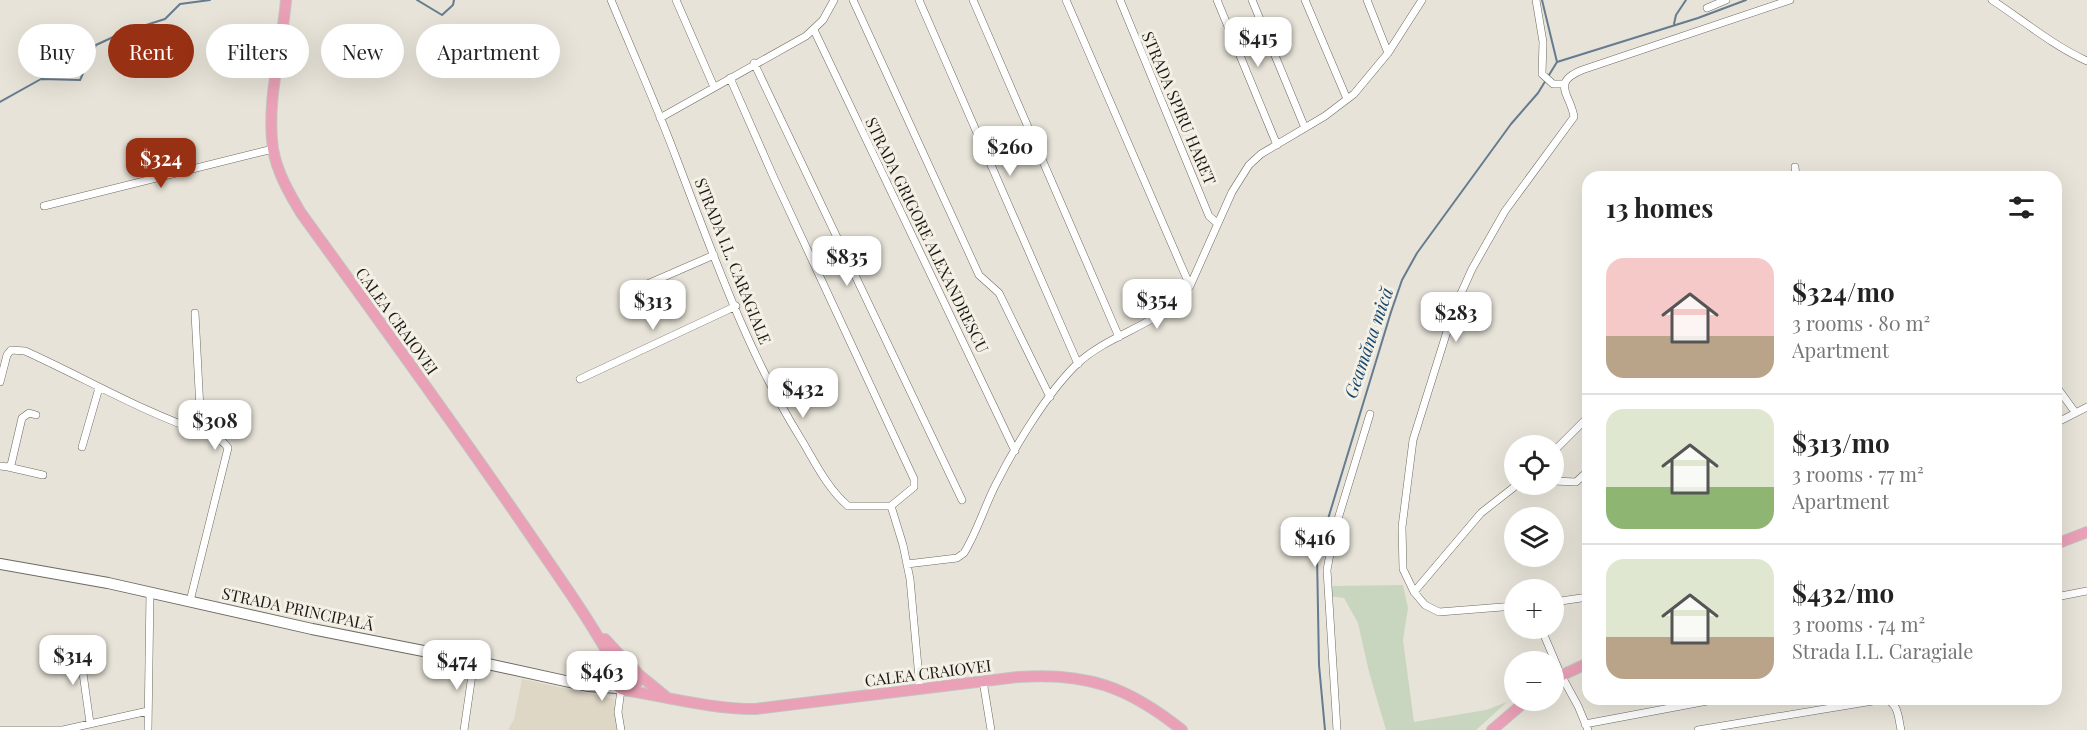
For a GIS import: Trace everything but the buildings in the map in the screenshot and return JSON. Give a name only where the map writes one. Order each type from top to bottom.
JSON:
[{"type":"main road","name":"CALEA CRAIOVEI","points":[[286,0],[272,114],[273,149],[284,184],[301,213],[496,484],[594,628],[615,672]]},
{"type":"main road","points":[[2062,542],[2087,532]]},
{"type":"main road","name":"STRADA PRINCIPALĂ","points":[[0,564],[150,592],[312,629],[588,686],[621,689]]},
{"type":"main road","name":"CALEA CRAIOVEI","points":[[594,628],[634,670],[665,696]]},
{"type":"main road","points":[[588,686],[624,666],[634,670],[638,682],[635,686],[621,689],[615,684],[615,672]]},
{"type":"main road","points":[[1564,674],[1582,666]]},
{"type":"main road","name":"CALEA CRAIOVEI","points":[[621,689],[715,707],[755,709],[1046,675],[1085,679],[1118,689],[1138,699],[1182,730]]},
{"type":"main road","points":[[1492,730],[1514,711]]},
{"type":"street","name":"STRADA I.L. CARAGIALE","points":[[611,0],[714,255],[773,391],[828,483],[841,500],[848,506],[891,506]]},
{"type":"street","points":[[676,0],[714,87]]},
{"type":"street","points":[[660,118],[814,30],[823,20],[834,0]]},
{"type":"street","points":[[853,0],[978,274],[999,293],[1050,397]]},
{"type":"street","points":[[919,0],[1078,364]]},
{"type":"street","points":[[973,0],[1119,337]]},
{"type":"street","points":[[1066,0],[1190,286]]},
{"type":"street","name":"STRADA SPIRU HARET","points":[[1120,0],[1209,216],[1217,223]]},
{"type":"street","points":[[1217,0],[1277,145]]},
{"type":"street","points":[[1252,0],[1305,128]]},
{"type":"street","points":[[1305,0],[1347,99]]},
{"type":"street","points":[[1366,0],[1388,53]]},
{"type":"street","points":[[907,564],[957,558],[964,553],[996,485],[1050,397],[1078,364],[1096,349],[1180,300],[1190,286],[1232,192],[1250,165],[1261,154],[1305,128],[1347,99],[1372,75],[1422,0]]},
{"type":"street","points":[[1536,0],[1543,42],[1542,74],[1553,84],[1564,84]]},
{"type":"street","points":[[1707,8],[1726,0]]},
{"type":"street","points":[[1504,607],[1439,612],[1425,605],[1414,592],[1403,569],[1401,554],[1406,486],[1413,440],[1451,319],[1472,269],[1487,239],[1527,179],[1570,125],[1574,117],[1564,91],[1564,84],[1573,74],[1790,0]]},
{"type":"street","points":[[1992,0],[2043,37],[2087,61]]},
{"type":"street","name":"STRADA GRIGORE ALEXANDRESCU","points":[[814,30],[1015,451]]},
{"type":"street","points":[[754,63],[962,500]]},
{"type":"street","points":[[730,78],[914,479],[914,488],[891,506],[907,564],[920,689]]},
{"type":"street","points":[[44,206],[273,149]]},
{"type":"street","points":[[1795,167],[1795,171]]},
{"type":"street","points":[[629,292],[714,255]]},
{"type":"street","points":[[580,379],[736,306]]},
{"type":"street","points":[[195,313],[201,429],[205,433]]},
{"type":"street","points":[[0,382],[7,355],[11,350],[25,351],[171,421],[225,442],[228,448],[190,601]]},
{"type":"street","points":[[82,447],[99,388]]},
{"type":"street","points":[[2062,394],[2075,412]]},
{"type":"street","points":[[2062,420],[2087,407]]},
{"type":"street","points":[[8,467],[13,460],[22,418],[29,413],[36,415]]},
{"type":"street","points":[[1337,730],[1327,570],[1334,532],[1370,414]]},
{"type":"street","points":[[1564,441],[1582,423]]},
{"type":"street","points":[[0,466],[43,475]]},
{"type":"street","points":[[1564,481],[1576,482],[1582,476]]},
{"type":"street","points":[[1414,592],[1481,513],[1504,495]]},
{"type":"street","points":[[2062,596],[2087,591]]},
{"type":"street","points":[[148,730],[150,592]]},
{"type":"street","points":[[1564,601],[1582,598]]},
{"type":"street","points":[[79,645],[90,723]]},
{"type":"street","points":[[463,728],[474,661]]},
{"type":"street","points":[[983,681],[991,730]]},
{"type":"street","points":[[1564,687],[1578,706],[1586,727],[1690,705]]},
{"type":"street","points":[[621,689],[618,712],[621,730]]},
{"type":"street","points":[[1698,730],[1828,705]]},
{"type":"street","points":[[1894,705],[1900,730]]},
{"type":"street","points":[[0,730],[63,729],[148,711]]},
{"type":"shaded area","points":[[522,679],[614,699],[617,730],[508,730],[514,719]]},
{"type":"green space","points":[[1403,585],[1408,608],[1403,640],[1414,722],[1504,705],[1476,730],[1386,730],[1358,623],[1344,598],[1328,596],[1328,586]]},
{"type":"waterway","points":[[0,102],[41,79],[80,80],[96,45],[124,32],[165,19],[180,4],[210,0]]},
{"type":"waterway","points":[[417,0],[442,15],[453,5],[454,0]]},
{"type":"waterway","points":[[1542,0],[1557,62]]},
{"type":"waterway","points":[[1674,24],[1676,15],[1686,0]]},
{"type":"waterway","name":"Geamăna mică","points":[[1325,730],[1319,665],[1317,555],[1391,312],[1402,280],[1417,253],[1511,124],[1538,93],[1557,62],[1698,18],[1746,0]]}]
